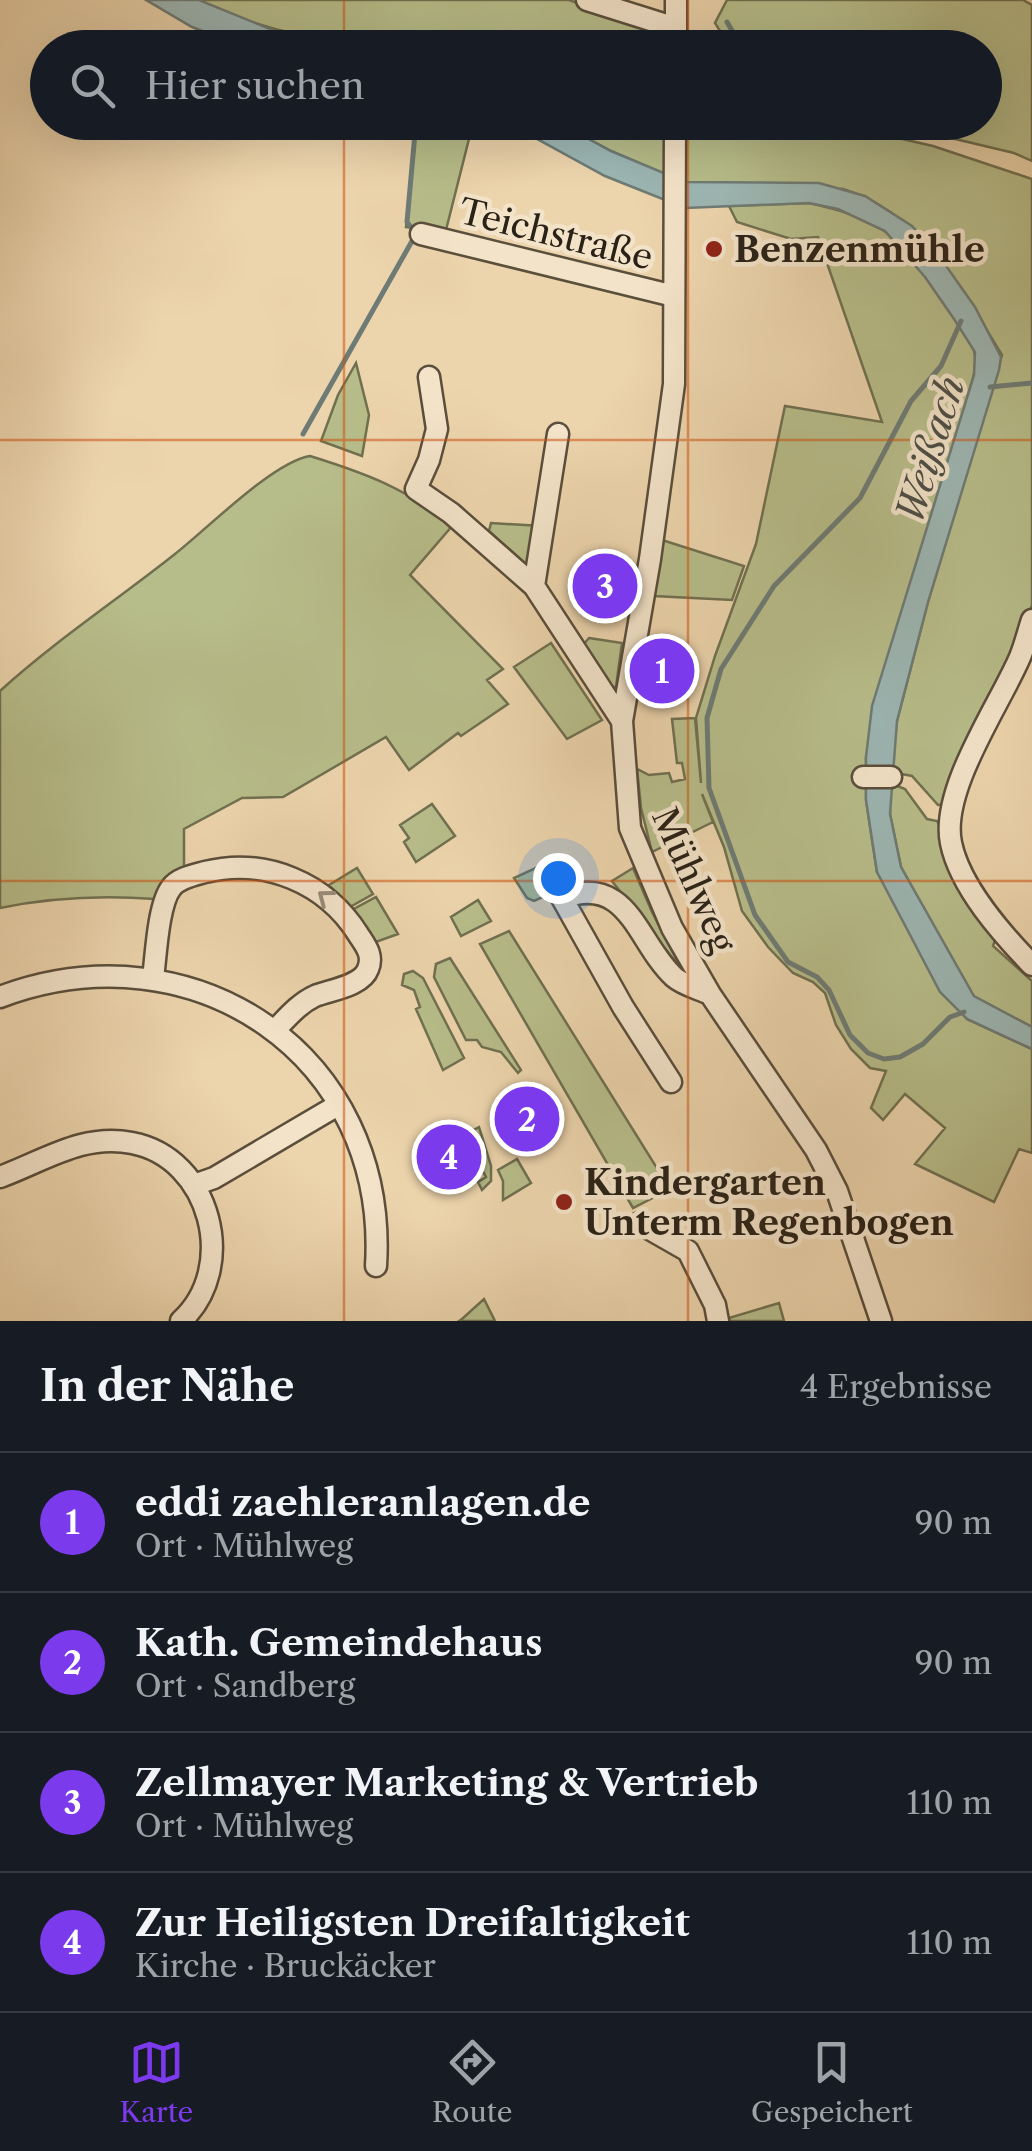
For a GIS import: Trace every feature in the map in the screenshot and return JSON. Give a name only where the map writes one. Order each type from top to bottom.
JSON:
[{"type":"street","points":[[587,0],[657,30]]},
{"type":"street","points":[[676,0],[676,30]]},
{"type":"street","name":"Mühlweg","points":[[675,140],[674,384],[622,721],[630,828],[672,928],[710,994],[816,1150],[846,1212],[881,1321]]},
{"type":"street","name":"Teichstraße","points":[[421,234],[674,296]]},
{"type":"street","points":[[429,377],[437,428],[429,460],[416,488],[451,513],[534,586],[622,721]]},
{"type":"street","points":[[534,586],[558,434]]},
{"type":"street","points":[[1032,620],[950,813],[951,844],[969,884],[1000,932],[1032,965]]},
{"type":"street","points":[[863,777],[892,777]]},
{"type":"street","points":[[153,978],[165,900],[173,886],[209,871],[240,868],[282,874],[334,902],[368,948],[370,965],[364,976],[301,1004],[274,1031]]},
{"type":"street","points":[[671,1082],[623,1007],[562,898],[586,893],[609,897],[632,917],[676,979],[710,994]]},
{"type":"street","points":[[0,997],[39,984],[84,977],[153,978],[224,1000],[274,1031],[311,1066],[358,1143],[377,1222],[376,1266]]},
{"type":"street","points":[[194,1185],[214,1178],[338,1105]]},
{"type":"street","points":[[0,1177],[82,1142],[132,1142],[154,1150],[194,1185],[210,1223],[212,1250],[205,1284],[181,1321]]},
{"type":"street","points":[[639,1223],[688,1251],[718,1321]]},
{"type":"green space","points":[[199,0],[569,0],[652,30],[281,30],[234,16]]},
{"type":"green space","points":[[727,0],[1023,0],[1032,5],[1032,161],[959,140],[1002,140],[1002,30],[719,30],[715,23]]},
{"type":"green space","points":[[414,140],[469,140],[446,230],[406,227]]},
{"type":"green space","points":[[591,140],[666,140],[666,175]]},
{"type":"green space","points":[[685,140],[907,140],[1032,179],[1032,605],[1015,653],[947,804],[938,805],[912,776],[891,772],[897,721],[928,602],[1002,355],[937,256],[896,216],[871,201],[843,189],[685,182]]},
{"type":"green space","points":[[809,203],[859,218],[887,233],[935,290],[975,354],[974,374],[866,757],[866,800],[877,872],[967,1019],[1032,1049],[1032,1153],[1019,1149],[994,1202],[915,1164],[945,1128],[905,1094],[883,1120],[871,1108],[886,1071],[870,1068],[851,1049],[836,1025],[825,993],[793,973],[742,911],[724,847],[702,794],[713,822],[652,852],[641,808],[637,769],[649,775],[669,773],[672,782],[685,779],[682,763],[677,763],[672,719],[695,718],[701,783],[696,718],[756,544],[785,406],[882,422],[818,237],[791,239],[737,222],[729,206]]},
{"type":"green space","points":[[356,363],[369,415],[362,456],[321,441],[338,395]]},
{"type":"green space","points":[[310,456],[385,483],[453,525],[410,575],[503,669],[487,680],[508,704],[461,736],[458,733],[409,770],[386,737],[283,797],[242,798],[184,829],[184,869],[155,899],[77,898],[0,908],[0,691],[259,483]]},
{"type":"green space","points":[[491,523],[541,526],[528,566],[489,531]]},
{"type":"green space","points":[[662,540],[744,566],[732,600],[654,596]]},
{"type":"green space","points":[[589,638],[622,643],[616,687],[610,687],[583,645]]},
{"type":"green space","points":[[551,643],[602,720],[567,739],[514,667]]},
{"type":"green space","points":[[890,783],[905,789],[927,819],[937,821],[997,935],[993,946],[1032,981],[1032,1027],[974,998],[901,867],[890,814]]},
{"type":"green space","points":[[432,804],[455,836],[416,862],[404,842],[409,838],[400,825]]},
{"type":"green space","points":[[542,865],[559,890],[534,901],[527,898],[514,878]]},
{"type":"green space","points":[[357,868],[373,894],[350,907],[329,885]]},
{"type":"green space","points":[[633,868],[652,912],[682,970],[612,881]]},
{"type":"green space","points":[[376,897],[398,934],[373,943],[352,910]]},
{"type":"green space","points":[[478,900],[491,921],[461,936],[451,917]]},
{"type":"green space","points":[[509,931],[670,1189],[633,1208],[480,944]]},
{"type":"green space","points":[[450,958],[521,1070],[518,1073],[501,1052],[482,1047],[477,1040],[466,1040],[434,977],[436,964]]},
{"type":"green space","points":[[413,971],[423,978],[464,1058],[443,1070],[416,1009],[420,1007],[414,990],[402,985],[404,974]]},
{"type":"green space","points":[[479,1127],[491,1166],[491,1181],[482,1190],[478,1182],[486,1177],[463,1136]]},
{"type":"green space","points":[[517,1159],[531,1183],[503,1200],[503,1181],[498,1170]]},
{"type":"green space","points":[[484,1299],[495,1321],[459,1321],[462,1319]]},
{"type":"green space","points":[[779,1303],[784,1321],[728,1321],[729,1318]]},
{"type":"water","points":[[146,0],[199,0],[273,30],[200,30]]},
{"type":"water","points":[[539,140],[591,140],[685,182],[819,183],[865,196],[912,226],[942,260],[975,307],[1001,357],[897,721],[890,814],[901,867],[974,996],[1032,1027],[1032,1049],[967,1019],[940,992],[877,872],[866,800],[872,706],[974,375],[975,352],[925,277],[885,231],[838,209],[809,203],[685,208],[605,176]]},
{"type":"waterway","points":[[727,22],[732,30]]},
{"type":"waterway","points":[[303,434],[416,234],[407,222],[414,140]]},
{"type":"waterway","name":"Weißach","points":[[961,321],[941,366],[911,401],[860,498],[774,586],[721,669],[707,718],[709,788],[755,915],[788,962],[817,977],[829,990],[850,1035],[868,1053],[884,1059],[900,1057],[923,1044],[950,1017],[964,1012]]},
{"type":"waterway","name":"Weißach","points":[[990,387],[1032,383]]},
{"type":"place","name":"Benzenmühle","points":[[714,249]]},
{"type":"place","name":"Zellmayer Marketing & Vertrieb","points":[[605,586]]},
{"type":"place","name":"eddi zaehleranlagen.de","points":[[662,671]]},
{"type":"place","name":"Kath. Gemeindehaus","points":[[527,1119]]},
{"type":"place","name":"Zur Heiligsten Dreifaltigkeit","points":[[449,1157]]},
{"type":"place","name":"Kindergarten Unterm Regenbogen","points":[[564,1202]]}]
